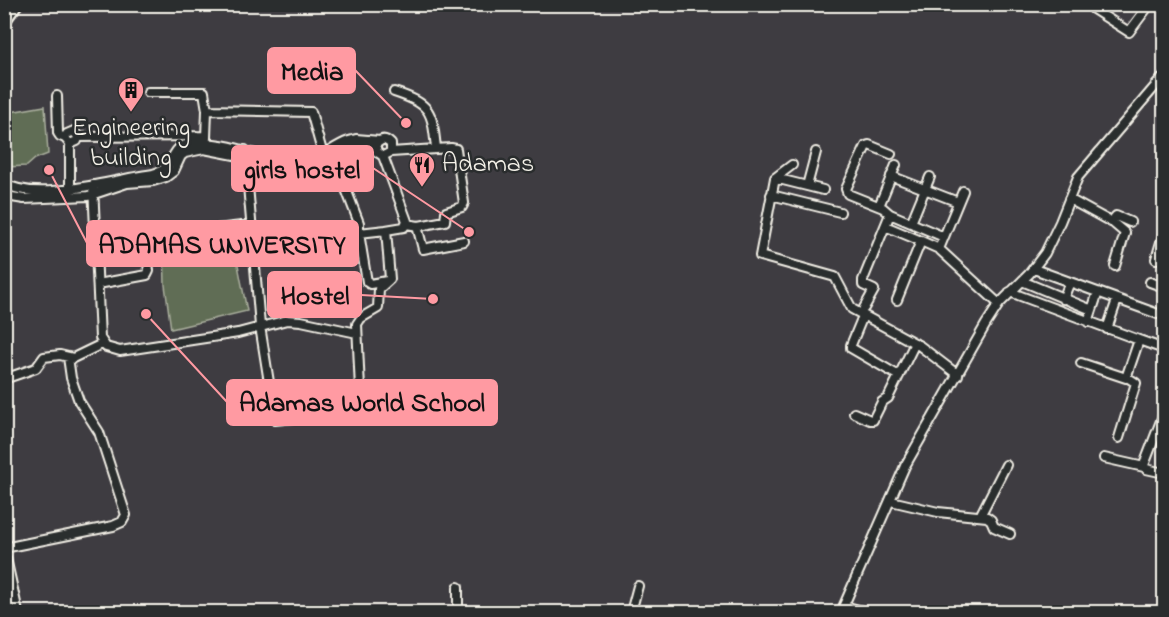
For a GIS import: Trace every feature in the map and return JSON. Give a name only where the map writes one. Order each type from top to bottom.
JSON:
[{"type":"main road","points":[[4,22],[18,4]]},
{"type":"street","points":[[1093,9],[1129,32],[1150,4]]},
{"type":"street","points":[[867,612],[843,609],[905,466],[999,304],[1034,270],[1050,243],[1078,177],[1161,87],[1164,76]]},
{"type":"street","points":[[148,92],[201,90],[206,94],[206,139]]},
{"type":"street","points":[[394,92],[413,98],[430,112],[433,118],[436,148]]},
{"type":"street","points":[[57,96],[58,133],[72,141],[206,139],[245,154],[268,166],[301,171],[324,158],[338,144],[349,141],[378,144],[384,140],[391,144],[387,154],[407,218],[406,224]]},
{"type":"street","points":[[207,110],[308,110],[313,114],[328,168],[341,176],[359,223],[368,283],[388,281]]},
{"type":"street","points":[[153,177],[166,169],[180,147],[206,139]]},
{"type":"street","points":[[72,141],[72,192]]},
{"type":"street","points":[[359,233],[386,230],[406,224],[417,226],[445,221],[445,213],[461,208],[463,205],[457,151],[453,148],[387,154],[377,152],[378,144]]},
{"type":"street","points":[[891,154],[869,145],[864,147],[846,189],[849,194],[944,237]]},
{"type":"street","points":[[4,192],[24,199],[93,189],[170,174],[180,156],[190,152],[210,149],[245,154]]},
{"type":"street","points":[[807,186],[816,152]]},
{"type":"street","points":[[245,154],[260,326],[275,420],[361,411],[358,321],[378,308],[379,289],[390,277],[386,230]]},
{"type":"street","points":[[792,165],[775,178],[760,256],[835,277],[850,306],[915,343],[958,375]]},
{"type":"street","points":[[879,206],[896,165]]},
{"type":"street","points":[[891,176],[958,202]]},
{"type":"street","points":[[911,223],[930,177]]},
{"type":"street","points":[[775,178],[823,190]]},
{"type":"street","points":[[4,183],[26,192],[72,192]]},
{"type":"street","points":[[93,189],[100,338],[102,344],[113,351],[238,333],[293,320],[357,333]]},
{"type":"street","points":[[939,249],[963,190]]},
{"type":"street","points":[[771,195],[840,212]]},
{"type":"street","points":[[1070,199],[1112,222],[1125,233],[1116,266]]},
{"type":"street","points":[[890,214],[863,280],[863,285],[874,290],[850,347],[899,376]]},
{"type":"street","points":[[1112,222],[1116,216],[1130,222]]},
{"type":"street","points":[[98,284],[147,275],[149,271],[145,241],[148,237],[250,225]]},
{"type":"street","points":[[417,226],[423,249],[464,241]]},
{"type":"street","points":[[885,226],[939,249],[999,304]]},
{"type":"street","points":[[1156,259],[1164,232]]},
{"type":"street","points":[[897,300],[921,241]]},
{"type":"street","points":[[1034,270],[1158,314]]},
{"type":"street","points":[[1023,281],[1092,310]]},
{"type":"street","points":[[1052,308],[1070,282]]},
{"type":"street","points":[[1150,282],[1164,287]]},
{"type":"street","points":[[1010,292],[1164,349]]},
{"type":"street","points":[[1088,322],[1098,292]]},
{"type":"street","points":[[1107,329],[1117,300]]},
{"type":"street","points":[[1127,377],[1139,340]]},
{"type":"street","points":[[854,413],[873,420],[882,402],[888,399],[915,343]]},
{"type":"street","points":[[4,379],[36,369],[44,357],[60,355],[73,358],[102,344]]},
{"type":"street","points":[[18,612],[4,549],[113,526],[122,522],[126,515],[99,432],[79,401],[71,378],[68,357]]},
{"type":"street","points":[[1081,363],[1127,377],[1136,383],[1119,438]]},
{"type":"street","points":[[1144,467],[1164,413]]},
{"type":"street","points":[[1104,458],[1164,473]]},
{"type":"street","points":[[980,516],[1006,465]]},
{"type":"street","points":[[891,501],[938,512],[990,518],[994,527],[1010,534]]},
{"type":"street","points":[[631,612],[638,586]]},
{"type":"street","points":[[458,587],[458,612]]},
{"type":"green space","points":[[45,106],[48,154],[35,159],[27,166],[5,167],[5,113]]},
{"type":"green space","points":[[233,239],[247,311],[171,329],[165,285],[164,246]]},
{"type":"place","name":"Engineering building","points":[[131,113]]},
{"type":"place","name":"Media","points":[[406,123]]},
{"type":"place","name":"ADAMAS UNIVERSITY","points":[[49,170]]},
{"type":"place","name":"Adamas","points":[[422,188]]},
{"type":"place","name":"girls hostel","points":[[469,232]]},
{"type":"place","name":"Hostel","points":[[433,299]]},
{"type":"place","name":"Adamas World School","points":[[146,314]]}]
